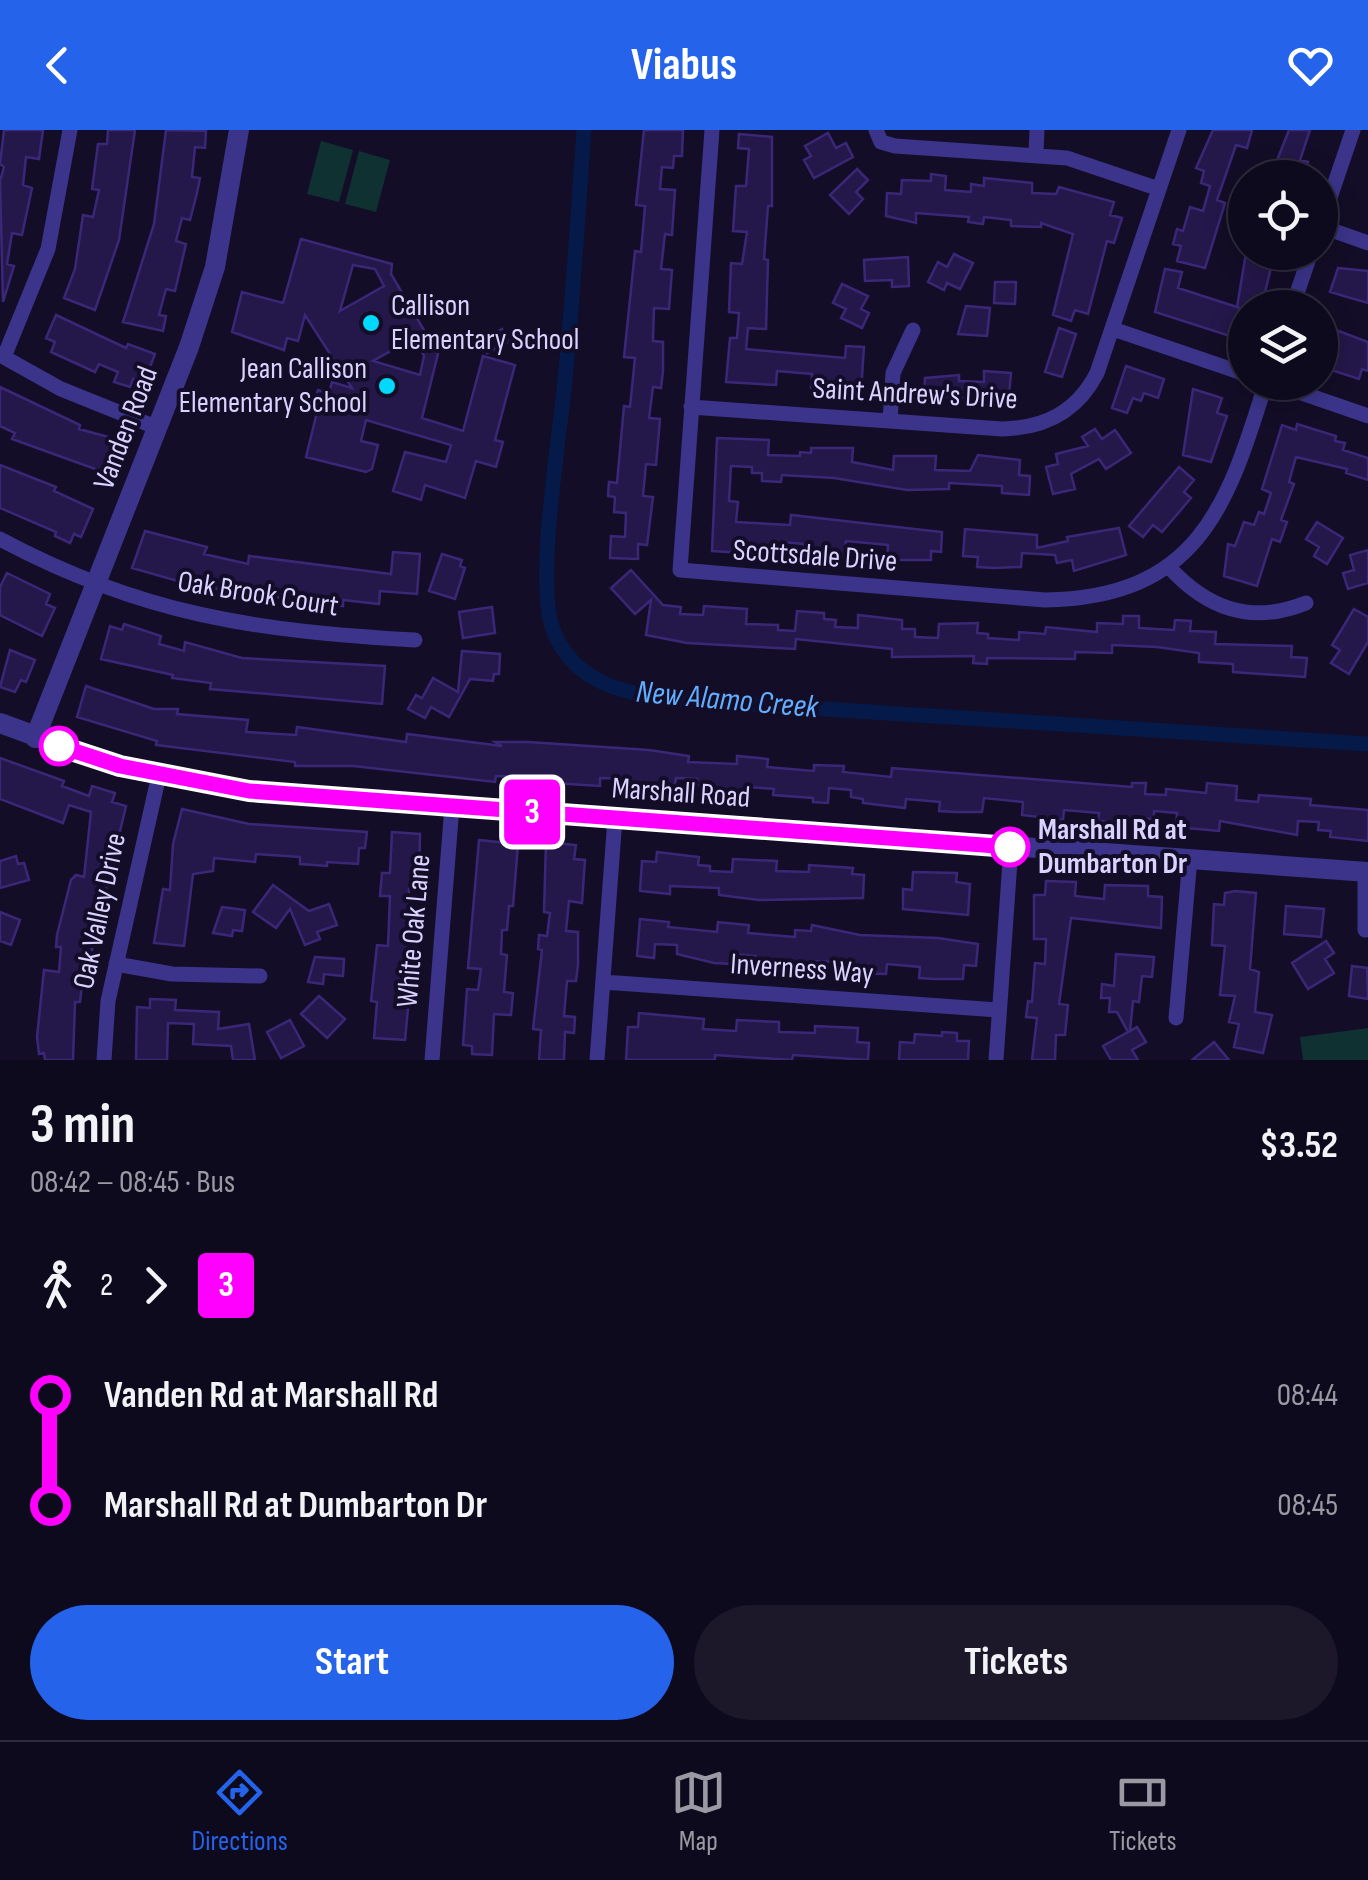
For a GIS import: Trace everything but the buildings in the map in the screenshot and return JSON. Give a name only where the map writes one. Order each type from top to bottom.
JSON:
[{"type":"street","points":[[70,130],[48,248],[2,356],[61,389],[158,428]]},
{"type":"street","name":"Vanden Road","points":[[35,738],[158,428],[215,266],[239,130]]},
{"type":"street","name":"Scottsdale Drive","points":[[712,130],[680,570],[1046,600],[1077,600],[1132,587],[1168,566],[1218,514],[1261,400]]},
{"type":"street","points":[[876,130],[881,142],[895,146],[1036,152],[1159,189]]},
{"type":"street","points":[[1036,152],[1038,130]]},
{"type":"street","name":"Saint Andrew's Drive","points":[[691,407],[1002,429],[1040,425],[1076,403],[1090,386],[1113,329],[1179,130]]},
{"type":"street","points":[[1338,174],[1353,130]]},
{"type":"street","points":[[1338,233],[1368,243]]},
{"type":"street","points":[[1113,329],[1228,368]]},
{"type":"street","points":[[890,421],[894,373],[913,330]]},
{"type":"street","points":[[1321,400],[1368,416]]},
{"type":"street","name":"Oak Brook Court","points":[[0,539],[96,586],[237,625],[415,640]]},
{"type":"street","points":[[1168,566],[1200,598],[1242,613],[1280,614],[1306,603]]},
{"type":"street","name":"Marshall Road","points":[[0,723],[35,738],[159,775],[249,791],[1367,872]]},
{"type":"street","name":"Oak Valley Drive","points":[[104,1060],[104,1030],[116,964],[159,775]]},
{"type":"street","name":"White Oak Lane","points":[[432,1060],[452,806]]},
{"type":"street","points":[[597,1060],[615,818]]},
{"type":"street","points":[[996,1060],[1010,847]]},
{"type":"street","points":[[1176,1018],[1190,858]]},
{"type":"street","points":[[1365,930],[1367,872]]},
{"type":"street","points":[[116,964],[172,974],[260,976]]},
{"type":"street","name":"Inverness Way","points":[[603,982],[998,1010]]},
{"type":"green space","points":[[321,141],[353,150],[339,202],[307,194]]},
{"type":"green space","points":[[359,151],[390,160],[376,212],[345,204]]},
{"type":"green space","points":[[1368,1028],[1368,1060],[1303,1060],[1300,1037]]},
{"type":"waterway","name":"New Alamo Creek","points":[[584,130],[547,579],[553,630],[562,647],[586,673],[616,688],[670,699],[1368,744]]},
{"type":"bus line","name":"3","points":[[59,746],[120,766],[249,791],[1010,847]]},
{"type":"place","name":"Callison Elementary School","points":[[371,323]]},
{"type":"place","name":"Jean Callison Elementary School","points":[[387,386]]},
{"type":"place","name":"Marshall Rd at Dumbarton Dr","points":[[1010,847]]}]
